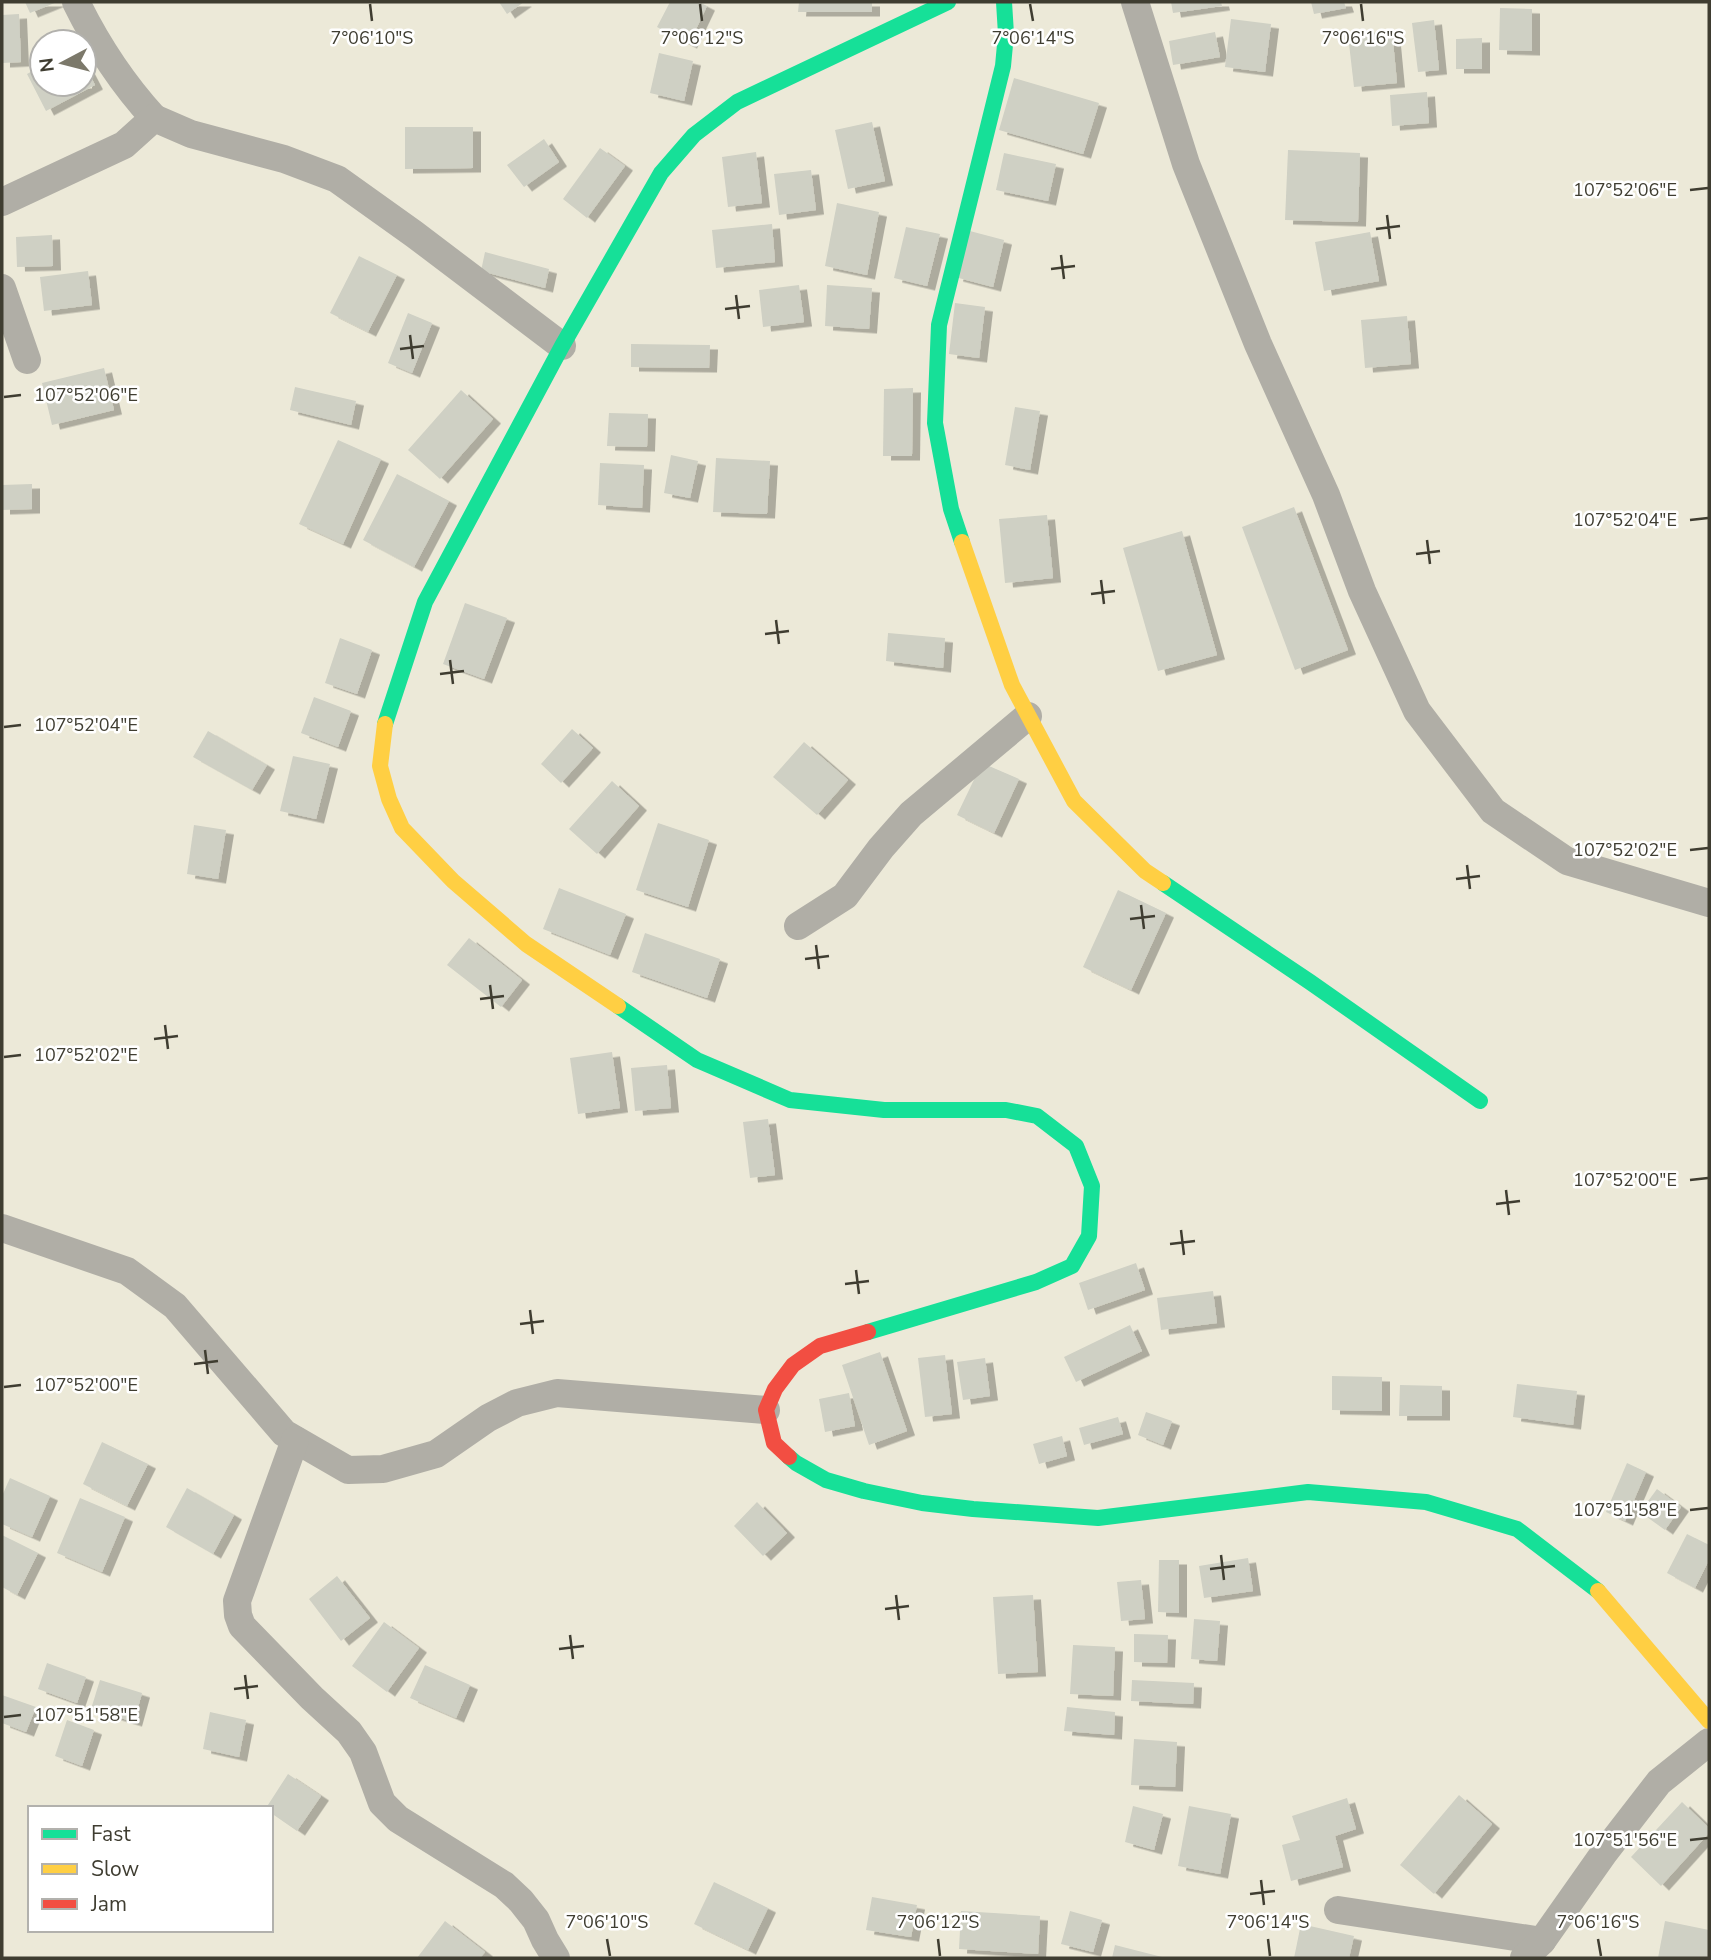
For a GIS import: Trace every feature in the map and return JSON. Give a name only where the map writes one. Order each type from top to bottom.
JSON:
[{"type":"street","points":[[76,2],[108,61],[132,95],[155,118],[191,134],[284,159],[337,179],[562,346]]},
{"type":"street","points":[[947,2],[737,102],[694,135],[661,173],[562,346],[425,602],[386,719],[380,766],[389,799],[402,828],[453,881],[526,944],[697,1060],[790,1100],[884,1110],[1006,1110],[1037,1116],[1076,1146],[1092,1185],[1089,1236],[1072,1266],[1036,1282],[820,1346],[793,1365],[775,1389],[765,1410],[774,1443],[796,1463],[826,1479],[863,1491],[922,1503],[1098,1518],[1308,1492],[1426,1502],[1517,1529],[1603,1595],[1709,1721]]},
{"type":"street","points":[[1004,2],[1007,41],[1003,66],[939,325],[934,423],[951,509],[1012,685],[1074,801],[1145,871],[1480,1101]]},
{"type":"street","points":[[1135,2],[1191,177],[1258,344],[1326,495],[1363,591],[1417,711],[1493,811],[1567,861],[1709,903]]},
{"type":"street","points":[[2,202],[124,145],[155,118]]},
{"type":"street","points":[[2,288],[27,360]]},
{"type":"street","points":[[798,926],[845,896],[911,814],[1028,716]]},
{"type":"street","points":[[2,1228],[127,1271],[175,1306],[284,1433],[348,1470],[383,1469],[436,1454],[488,1418],[517,1403],[557,1393],[765,1410]]},
{"type":"street","points":[[295,1440],[237,1601],[242,1626],[349,1732],[363,1752],[382,1802],[398,1819],[504,1885],[522,1901],[536,1920],[556,1958]]},
{"type":"street","points":[[1338,1910],[1533,1950],[1658,1782],[1709,1742]]},
{"type":"building","points":[[25,2],[57,2],[30,13]]},
{"type":"building","points":[[499,2],[524,2],[507,14]]},
{"type":"building","points":[[670,2],[699,2],[707,6],[689,44],[657,27]]},
{"type":"building","points":[[799,2],[872,2],[872,12],[798,12]]},
{"type":"building","points":[[1171,2],[1221,2],[1222,6],[1173,13]]},
{"type":"building","points":[[1311,2],[1344,2],[1346,8],[1314,14]]},
{"type":"building","points":[[1500,8],[1532,9],[1532,51],[1499,50]]},
{"type":"building","points":[[19,14],[21,62],[2,63],[2,15]]},
{"type":"building","points":[[1231,19],[1271,24],[1265,72],[1225,67]]},
{"type":"building","points":[[1434,20],[1439,70],[1418,72],[1412,23]]},
{"type":"building","points":[[1392,31],[1397,83],[1354,87],[1348,35]]},
{"type":"building","points":[[1215,32],[1220,57],[1173,65],[1169,41]]},
{"type":"building","points":[[1482,38],[1482,69],[1456,69],[1456,39]]},
{"type":"building","points":[[659,53],[693,61],[684,101],[650,93]]},
{"type":"building","points":[[1014,78],[1099,103],[1083,154],[999,130]]},
{"type":"building","points":[[1427,92],[1429,123],[1392,126],[1390,95]]},
{"type":"building","points":[[39,98],[70,98],[46,111]]},
{"type":"building","points":[[872,122],[885,181],[848,189],[835,130]]},
{"type":"building","points":[[405,127],[473,127],[473,168],[405,169]]},
{"type":"building","points":[[544,139],[559,162],[524,187],[507,165]]},
{"type":"building","points":[[600,148],[625,166],[587,218],[563,199]]},
{"type":"building","points":[[1288,150],[1360,153],[1358,222],[1285,220]]},
{"type":"building","points":[[756,152],[762,203],[728,207],[722,157]]},
{"type":"building","points":[[1004,153],[1056,164],[1048,201],[996,190]]},
{"type":"building","points":[[811,170],[816,210],[779,215],[774,174]]},
{"type":"building","points":[[837,203],[879,212],[867,275],[825,266]]},
{"type":"building","points":[[772,224],[775,262],[716,268],[712,230]]},
{"type":"building","points":[[906,227],[940,234],[927,286],[894,278]]},
{"type":"building","points":[[966,230],[1004,240],[993,287],[955,277]]},
{"type":"building","points":[[1370,232],[1379,281],[1324,291],[1315,242]]},
{"type":"building","points":[[52,235],[53,266],[17,267],[16,237]]},
{"type":"building","points":[[485,252],[549,269],[545,288],[481,271]]},
{"type":"building","points":[[359,256],[397,275],[368,332],[330,313]]},
{"type":"building","points":[[88,271],[92,305],[44,311],[40,277]]},
{"type":"building","points":[[799,285],[804,322],[763,327],[759,290]]},
{"type":"building","points":[[827,285],[872,288],[869,329],[825,326]]},
{"type":"building","points":[[955,303],[985,307],[979,358],[949,354]]},
{"type":"building","points":[[408,313],[432,323],[412,373],[388,363]]},
{"type":"building","points":[[1407,316],[1411,364],[1365,368],[1361,320]]},
{"type":"building","points":[[631,344],[710,345],[709,368],[631,367]]},
{"type":"building","points":[[104,368],[114,410],[52,425],[42,383]]},
{"type":"building","points":[[295,387],[356,401],[351,425],[290,410]]},
{"type":"building","points":[[913,388],[912,456],[883,456],[884,389]]},
{"type":"building","points":[[461,390],[493,419],[440,479],[408,450]]},
{"type":"building","points":[[1015,407],[1040,411],[1030,470],[1005,465]]},
{"type":"building","points":[[609,413],[648,414],[647,447],[607,446]]},
{"type":"building","points":[[338,440],[381,459],[343,544],[299,524]]},
{"type":"building","points":[[671,455],[698,461],[690,498],[664,493]]},
{"type":"building","points":[[716,458],[770,461],[767,514],[713,512]]},
{"type":"building","points":[[600,463],[644,465],[642,508],[598,505]]},
{"type":"building","points":[[397,474],[449,501],[414,567],[363,540]]},
{"type":"building","points":[[32,484],[32,509],[2,510],[2,485]]},
{"type":"building","points":[[1294,507],[1348,650],[1295,670],[1242,527]]},
{"type":"building","points":[[1047,515],[1053,578],[1005,583],[999,519]]},
{"type":"building","points":[[1182,531],[1217,655],[1158,671],[1123,548]]},
{"type":"building","points":[[465,603],[507,618],[484,679],[443,664]]},
{"type":"building","points":[[888,633],[945,638],[943,668],[886,661]]},
{"type":"building","points":[[340,638],[372,650],[357,694],[325,683]]},
{"type":"building","points":[[314,697],[351,711],[338,747],[301,733]]},
{"type":"building","points":[[572,729],[593,748],[561,783],[541,764]]},
{"type":"building","points":[[208,731],[267,765],[252,790],[193,757]]},
{"type":"building","points":[[804,742],[848,780],[817,815],[773,777]]},
{"type":"building","points":[[293,756],[330,764],[316,819],[280,811]]},
{"type":"building","points":[[982,763],[1019,779],[994,833],[957,815]]},
{"type":"building","points":[[612,781],[639,806],[597,854],[569,829]]},
{"type":"building","points":[[658,823],[709,840],[688,907],[636,890]]},
{"type":"building","points":[[194,825],[226,830],[218,879],[187,874]]},
{"type":"building","points":[[559,888],[626,914],[610,955],[543,929]]},
{"type":"building","points":[[1118,890],[1166,913],[1131,990],[1083,967]]},
{"type":"building","points":[[645,933],[720,959],[707,998],[632,972]]},
{"type":"building","points":[[469,938],[522,980],[501,1007],[447,965]]},
{"type":"building","points":[[612,1052],[620,1108],[578,1114],[570,1058]]},
{"type":"building","points":[[667,1065],[671,1108],[635,1111],[631,1068]]},
{"type":"building","points":[[768,1119],[775,1175],[750,1178],[743,1122]]},
{"type":"building","points":[[1136,1263],[1145,1290],[1088,1310],[1079,1283]]},
{"type":"building","points":[[1213,1291],[1217,1323],[1161,1330],[1157,1298]]},
{"type":"building","points":[[1130,1325],[1142,1351],[1076,1382],[1064,1357]]},
{"type":"building","points":[[880,1352],[907,1431],[869,1445],[842,1365]]},
{"type":"building","points":[[945,1355],[952,1414],[925,1417],[918,1358]]},
{"type":"building","points":[[985,1358],[990,1396],[963,1400],[957,1362]]},
{"type":"building","points":[[1332,1376],[1382,1377],[1382,1411],[1332,1410]]},
{"type":"building","points":[[1517,1384],[1577,1391],[1573,1425],[1513,1417]]},
{"type":"building","points":[[1400,1385],[1442,1386],[1442,1416],[1399,1416]]},
{"type":"building","points":[[849,1393],[855,1426],[825,1432],[819,1399]]},
{"type":"building","points":[[1146,1412],[1172,1421],[1163,1445],[1138,1435]]},
{"type":"building","points":[[1118,1417],[1123,1434],[1084,1445],[1079,1428]]},
{"type":"building","points":[[1062,1436],[1067,1456],[1039,1464],[1033,1444]]},
{"type":"building","points":[[102,1442],[148,1464],[127,1506],[83,1484]]},
{"type":"building","points":[[1627,1463],[1646,1472],[1625,1521],[1606,1512]]},
{"type":"building","points":[[10,1478],[50,1496],[32,1537],[2,1524],[2,1496]]},
{"type":"building","points":[[187,1488],[234,1515],[213,1554],[166,1527]]},
{"type":"building","points":[[1657,1489],[1681,1507],[1665,1530],[1640,1512]]},
{"type":"building","points":[[80,1498],[125,1517],[102,1572],[57,1553]]},
{"type":"building","points":[[757,1502],[787,1533],[763,1556],[734,1526]]},
{"type":"building","points":[[1687,1534],[1709,1545],[1709,1560],[1695,1588],[1667,1573]]},
{"type":"building","points":[[2,1535],[38,1553],[17,1595],[2,1587]]},
{"type":"building","points":[[1248,1558],[1253,1591],[1204,1598],[1199,1566]]},
{"type":"building","points":[[1159,1560],[1179,1560],[1179,1613],[1158,1612]]},
{"type":"building","points":[[337,1576],[370,1618],[341,1641],[309,1599]]},
{"type":"building","points":[[1141,1580],[1145,1619],[1121,1621],[1117,1582]]},
{"type":"building","points":[[1033,1595],[1038,1672],[998,1674],[993,1597]]},
{"type":"building","points":[[1194,1619],[1220,1621],[1217,1661],[1191,1659]]},
{"type":"building","points":[[384,1622],[419,1648],[387,1692],[352,1666]]},
{"type":"building","points":[[1134,1634],[1168,1635],[1167,1663],[1134,1662]]},
{"type":"building","points":[[1073,1645],[1115,1647],[1113,1696],[1070,1694]]},
{"type":"building","points":[[47,1663],[86,1677],[77,1703],[38,1689]]},
{"type":"building","points":[[425,1665],[470,1685],[456,1718],[410,1698]]},
{"type":"building","points":[[100,1680],[142,1693],[134,1722],[91,1709]]},
{"type":"building","points":[[1132,1680],[1194,1683],[1193,1704],[1131,1701]]},
{"type":"building","points":[[2,1695],[36,1707],[26,1732],[2,1723]]},
{"type":"building","points":[[1067,1707],[1115,1712],[1114,1735],[1064,1731]]},
{"type":"building","points":[[210,1712],[246,1720],[239,1757],[203,1749]]},
{"type":"building","points":[[67,1720],[94,1730],[82,1766],[55,1756]]},
{"type":"building","points":[[1134,1739],[1177,1742],[1175,1787],[1131,1785]]},
{"type":"building","points":[[288,1774],[321,1796],[297,1831],[273,1814],[273,1806],[267,1806]]},
{"type":"building","points":[[1459,1795],[1492,1824],[1434,1894],[1400,1865]]},
{"type":"building","points":[[1347,1798],[1356,1829],[1335,1836],[1343,1867],[1291,1881],[1282,1845],[1300,1840],[1292,1816]]},
{"type":"building","points":[[1682,1802],[1709,1828],[1709,1833],[1661,1886],[1631,1857]]},
{"type":"building","points":[[1133,1806],[1163,1814],[1154,1850],[1125,1842]]},
{"type":"building","points":[[1189,1806],[1231,1814],[1220,1874],[1178,1866]]},
{"type":"building","points":[[714,1882],[768,1908],[748,1950],[694,1924]]},
{"type":"building","points":[[872,1897],[917,1905],[911,1937],[866,1930]]},
{"type":"building","points":[[961,1911],[1040,1916],[1038,1954],[959,1949]]},
{"type":"building","points":[[1070,1911],[1102,1920],[1093,1952],[1061,1944]]},
{"type":"building","points":[[445,1921],[485,1952],[480,1958],[417,1958]]},
{"type":"building","points":[[1665,1921],[1709,1930],[1709,1958],[1658,1958]]},
{"type":"building","points":[[1301,1924],[1354,1936],[1349,1958],[1294,1958]]},
{"type":"building","points":[[1115,1945],[1162,1957],[1162,1958],[1112,1958]]},
{"type":"traffic: fast","points":[[385,724],[425,602],[562,346],[661,173],[694,135],[737,102],[948,2]]},
{"type":"traffic: fast","points":[[962,542],[951,509],[935,423],[939,325],[1003,66],[1006,34],[1004,2]]},
{"type":"traffic: fast","points":[[1163,883],[1480,1101]]},
{"type":"traffic: fast","points":[[618,1006],[697,1060],[790,1100],[884,1110],[1006,1110],[1037,1116],[1076,1146],[1092,1186],[1089,1236],[1072,1266],[1036,1282],[868,1332]]},
{"type":"traffic: fast","points":[[789,1457],[826,1480],[922,1503],[1098,1518],[1308,1492],[1426,1502],[1517,1529],[1598,1591]]},
{"type":"traffic: slow","points":[[962,542],[1012,685],[1074,801],[1145,871],[1163,883]]},
{"type":"traffic: slow","points":[[385,724],[380,766],[389,799],[402,828],[453,881],[526,944],[618,1006]]},
{"type":"traffic: slow","points":[[1598,1591],[1709,1721]]},
{"type":"traffic: jam","points":[[789,1457],[774,1443],[766,1410],[775,1389],[793,1365],[820,1346],[868,1332]]}]
